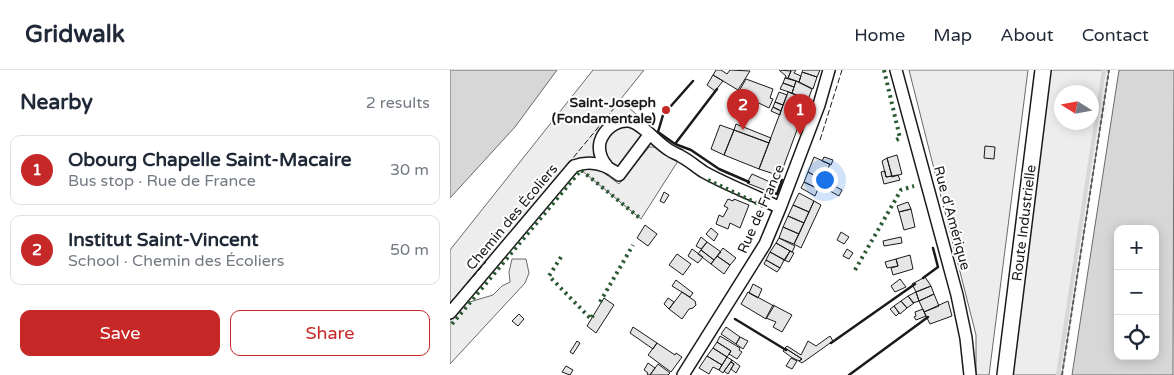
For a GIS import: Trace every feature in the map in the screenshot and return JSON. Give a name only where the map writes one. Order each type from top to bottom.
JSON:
[{"type":"main road","name":"Route Industrielle","points":[[1005,375],[1043,70]]},
{"type":"street","name":"Rue de France","points":[[683,375],[765,244],[819,105],[829,70]]},
{"type":"street","name":"Rue d'Amérique","points":[[896,70],[958,295],[966,338],[970,375]]},
{"type":"street","points":[[607,166],[602,159],[600,144],[603,135],[616,124],[629,121],[639,125],[669,150],[704,172],[780,208]]},
{"type":"street","name":"Chemin des Écoliers","points":[[450,313],[574,166],[587,162],[607,166],[619,175],[649,135]]},
{"type":"path","points":[[1062,375],[1109,70]]},
{"type":"shaded area","points":[[450,70],[557,70],[515,127],[450,198]]},
{"type":"shaded area","points":[[593,70],[644,70],[620,100],[643,120],[639,125],[649,135],[619,175],[596,167],[619,184],[649,147],[655,147],[678,161],[641,219],[581,170],[586,163],[574,166],[570,162],[450,303],[450,250]]},
{"type":"shaded area","points":[[909,70],[1028,70],[989,375],[976,375],[976,335]]},
{"type":"shaded area","points":[[1043,70],[1109,70],[1062,375],[1005,375]]},
{"type":"shaded area","points":[[1119,70],[1174,70],[1173,375],[1072,375]]},
{"type":"shaded area","points":[[512,259],[526,259],[529,273],[525,283],[450,364],[450,319],[463,304],[493,295],[502,286],[510,282],[509,272]]},
{"type":"building","points":[[716,70],[721,70],[727,74],[730,70],[750,71],[738,90],[713,75]]},
{"type":"building","points":[[779,70],[791,71],[788,78],[785,78],[786,76]]},
{"type":"building","points":[[790,70],[796,70],[794,73],[801,76],[799,82],[788,78]]},
{"type":"building","points":[[803,70],[820,70],[817,77],[802,72]]},
{"type":"building","points":[[802,72],[817,77],[813,89],[799,82]]},
{"type":"building","points":[[713,75],[723,81],[715,91],[707,85]]},
{"type":"building","points":[[785,78],[796,81],[794,87],[783,83]]},
{"type":"building","points":[[746,79],[773,89],[770,98],[773,99],[769,108],[738,93]]},
{"type":"building","points":[[796,81],[812,89],[808,100],[792,93]]},
{"type":"building","points":[[783,83],[794,87],[792,93],[780,89]]},
{"type":"building","points":[[779,92],[787,95],[783,105],[775,102]]},
{"type":"building","points":[[788,92],[808,100],[780,176],[759,169]]},
{"type":"building","points":[[775,102],[783,105],[781,111],[773,107]]},
{"type":"building","points":[[773,107],[781,111],[780,115],[771,111]]},
{"type":"building","points":[[736,124],[771,138],[769,143],[734,130]]},
{"type":"building","points":[[720,125],[734,130],[724,155],[711,149]]},
{"type":"building","points":[[734,130],[769,143],[759,169],[724,155]]},
{"type":"building","points":[[985,146],[995,147],[994,159],[984,158]]},
{"type":"building","points":[[897,155],[902,174],[892,177],[887,158]]},
{"type":"building","points":[[814,157],[830,164],[823,180],[808,172]]},
{"type":"building","points":[[824,157],[833,160],[831,165],[822,161]]},
{"type":"building","points":[[887,158],[892,176],[886,177],[882,161]]},
{"type":"building","points":[[885,171],[886,177],[898,175],[900,180],[884,184],[881,172]]},
{"type":"building","points":[[808,172],[823,180],[819,189],[804,182]]},
{"type":"building","points":[[752,174],[770,182],[768,187],[774,190],[772,193],[747,183]]},
{"type":"building","points":[[823,180],[842,190],[839,196],[821,186]]},
{"type":"building","points":[[804,182],[818,189],[815,196],[801,188]]},
{"type":"building","points":[[664,192],[669,195],[664,203],[660,201]]},
{"type":"building","points":[[799,193],[814,201],[809,212],[793,205]]},
{"type":"building","points":[[728,199],[733,201],[734,199],[749,205],[740,228],[730,223],[728,229],[716,224],[719,215],[723,217],[728,208],[724,206]]},
{"type":"building","points":[[814,201],[821,205],[801,248],[794,244]]},
{"type":"building","points":[[908,202],[911,209],[899,212],[897,206]]},
{"type":"building","points":[[793,205],[809,212],[804,223],[788,216]]},
{"type":"building","points":[[911,209],[915,227],[904,230],[899,212]]},
{"type":"building","points":[[788,216],[804,223],[799,234],[783,227]]},
{"type":"building","points":[[645,225],[657,234],[648,246],[637,238]]},
{"type":"building","points":[[783,227],[799,234],[794,244],[779,238]]},
{"type":"building","points":[[711,228],[718,234],[714,241],[706,234]]},
{"type":"building","points":[[841,232],[849,237],[844,244],[837,240]]},
{"type":"building","points":[[701,237],[707,242],[701,249],[696,246]]},
{"type":"building","points":[[901,237],[902,243],[884,246],[883,241]]},
{"type":"building","points":[[779,238],[795,246],[792,252],[776,243]]},
{"type":"building","points":[[707,242],[721,252],[714,260],[701,250]]},
{"type":"building","points":[[776,243],[790,251],[785,260],[770,252]]},
{"type":"building","points":[[723,248],[736,258],[730,265],[717,256]]},
{"type":"building","points":[[692,249],[703,257],[698,263],[688,256]]},
{"type":"building","points":[[847,249],[853,253],[849,259],[843,256]]},
{"type":"building","points":[[701,250],[714,260],[711,264],[698,254]]},
{"type":"building","points":[[790,251],[794,253],[789,262],[784,260]]},
{"type":"building","points":[[770,252],[784,260],[780,268],[766,260]]},
{"type":"building","points":[[677,254],[691,264],[683,275],[669,265]]},
{"type":"building","points":[[910,255],[913,269],[893,275],[891,268],[898,266],[896,259]]},
{"type":"building","points":[[717,256],[730,265],[724,274],[711,264]]},
{"type":"building","points":[[896,259],[898,266],[887,268],[885,262]]},
{"type":"building","points":[[766,260],[780,268],[777,272],[764,264]]},
{"type":"building","points":[[925,277],[931,286],[916,292],[912,284]]},
{"type":"building","points":[[900,279],[906,287],[895,292],[891,286]]},
{"type":"building","points":[[676,280],[693,293],[690,297],[672,286]]},
{"type":"building","points":[[753,284],[762,289],[758,298],[749,293]]},
{"type":"building","points":[[931,286],[934,294],[919,301],[916,292]]},
{"type":"building","points":[[682,292],[695,301],[696,305],[689,309],[682,319],[669,309]]},
{"type":"building","points":[[748,292],[774,306],[766,319],[741,304]]},
{"type":"building","points":[[916,292],[919,301],[913,303],[908,296]]},
{"type":"building","points":[[934,294],[939,306],[924,312],[919,301]]},
{"type":"building","points":[[908,296],[914,303],[907,308],[901,301]]},
{"type":"building","points":[[604,298],[614,305],[596,333],[587,326]]},
{"type":"building","points":[[668,298],[674,302],[669,309],[664,304]]},
{"type":"building","points":[[901,301],[907,308],[900,314],[894,306]]},
{"type":"building","points":[[948,301],[952,316],[930,324],[924,312]]},
{"type":"building","points":[[773,305],[792,315],[782,332],[773,327],[776,322],[766,318]]},
{"type":"building","points":[[894,306],[899,313],[896,316],[890,309]]},
{"type":"building","points":[[923,309],[926,316],[916,320],[914,317],[916,316],[915,312]]},
{"type":"building","points":[[519,314],[524,319],[518,326],[512,321]]},
{"type":"building","points":[[633,327],[657,343],[653,349],[630,333]]},
{"type":"building","points":[[726,327],[740,337],[736,344],[721,334]]},
{"type":"building","points":[[720,336],[740,348],[739,350],[742,352],[737,359],[729,354],[731,351],[717,342]]},
{"type":"building","points":[[830,336],[833,341],[802,363],[799,361],[802,359],[785,348],[787,346],[801,355],[808,341],[816,346]]},
{"type":"building","points":[[740,337],[748,341],[743,349],[736,344]]},
{"type":"building","points":[[577,341],[580,343],[573,354],[570,352]]},
{"type":"building","points":[[717,342],[731,351],[727,357],[713,348]]},
{"type":"building","points":[[657,343],[675,355],[676,353],[682,357],[671,372],[648,355]]},
{"type":"building","points":[[713,348],[727,357],[722,365],[707,356]]},
{"type":"building","points":[[785,348],[802,359],[799,361],[791,357],[783,351]]},
{"type":"building","points":[[707,356],[722,365],[719,370],[713,367],[709,374],[699,368]]},
{"type":"building","points":[[727,357],[732,360],[723,373],[719,370]]},
{"type":"building","points":[[791,358],[797,361],[792,369],[786,366]]},
{"type":"building","points":[[732,360],[740,366],[736,373],[731,369],[734,364],[731,362]]},
{"type":"building","points":[[731,362],[734,364],[728,374],[724,371]]},
{"type":"building","points":[[648,363],[655,368],[650,375],[647,375],[648,373],[644,370]]},
{"type":"building","points":[[658,364],[670,373],[668,375],[650,375]]},
{"type":"building","points":[[566,366],[573,370],[570,375],[562,372]]},
{"type":"waterway","points":[[1058,375],[1104,70]]},
{"type":"hedge","points":[[884,70],[900,138],[893,142]]},
{"type":"hedge","points":[[452,324],[581,170],[641,219]]},
{"type":"hedge","points":[[708,180],[765,207]]},
{"type":"hedge","points":[[855,270],[901,190],[914,186]]},
{"type":"hedge","points":[[600,302],[633,245]]},
{"type":"hedge","points":[[561,257],[549,276],[591,319],[593,315]]},
{"type":"fence","points":[[820,140],[842,70]]},
{"type":"fence","points":[[568,164],[620,101]]},
{"type":"fence","points":[[450,303],[486,262]]},
{"type":"wall","points":[[693,81],[663,115],[658,132],[675,144],[691,150],[719,169],[749,182]]},
{"type":"wall","points":[[675,144],[717,89]]},
{"type":"wall","points":[[770,191],[777,194],[782,180]]},
{"type":"wall","points":[[923,278],[938,267],[933,248]]},
{"type":"wall","points":[[831,343],[915,284]]},
{"type":"wall","points":[[849,375],[928,317]]},
{"type":"wall","points":[[735,319],[786,350]]},
{"type":"place","name":"Saint-Joseph (Fondamentale)","points":[[666,110]]},
{"type":"place","name":"Institut Saint-Vincent","points":[[743,130]]},
{"type":"place","name":"Obourg Chapelle Saint-Macaire","points":[[800,135]]}]
